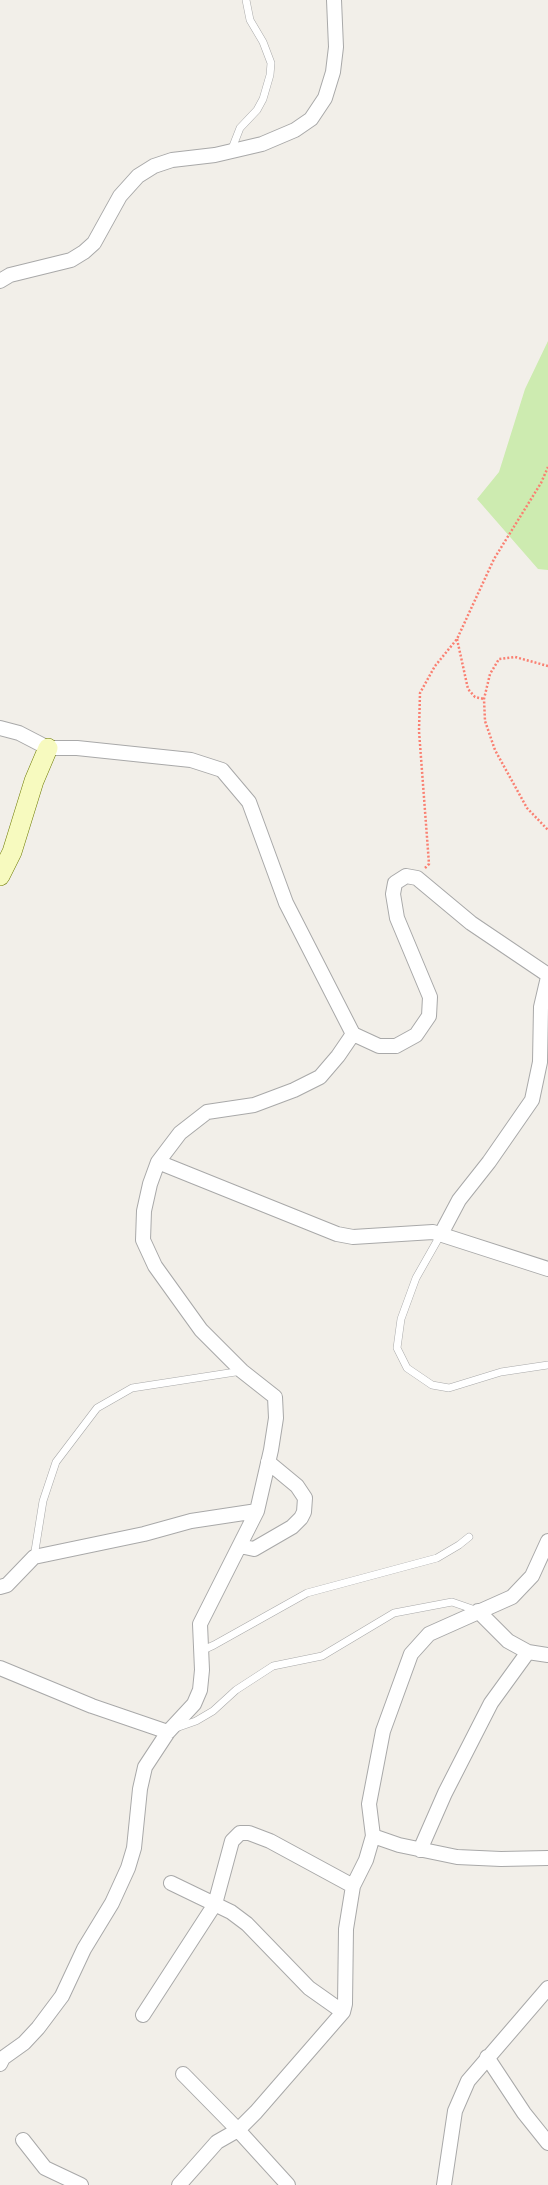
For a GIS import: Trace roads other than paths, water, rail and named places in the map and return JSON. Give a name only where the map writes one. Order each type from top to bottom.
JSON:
[{"type":"street","points":[[0,281],[10,275],[71,260],[84,252],[94,243],[120,196],[138,176],[154,166],[172,160],[231,151],[262,144],[295,130],[311,119],[325,98],[333,72],[336,47],[334,0]]},
{"type":"street","points":[[0,728],[19,733],[48,748],[77,748],[191,760],[222,770],[248,802],[286,903],[353,1034],[379,1046],[396,1046],[416,1035],[429,1016],[430,997],[397,918],[393,894],[395,883],[406,876],[417,878],[470,923],[548,976],[542,1007],[540,1062],[532,1100],[489,1162],[459,1200],[441,1234]]},
{"type":"street","points":[[0,876],[12,852],[34,780],[48,748]]},
{"type":"street","points":[[528,963],[548,964]]},
{"type":"street","points":[[0,2064],[3,2058],[24,2043],[38,2028],[62,1996],[84,1948],[112,1903],[128,1868],[134,1848],[140,1789],[146,1767],[168,1732],[194,1704],[200,1690],[202,1670],[200,1624],[257,1511],[276,1418],[275,1397],[242,1371],[200,1330],[156,1266],[143,1240],[144,1211],[150,1184],[158,1162],[180,1134],[207,1112],[254,1105],[294,1090],[320,1077],[338,1056],[353,1034]]},
{"type":"street","points":[[158,1162],[337,1234],[353,1237],[433,1232],[548,1269]]},
{"type":"street","points":[[240,1546],[254,1549],[292,1527],[301,1518],[304,1512],[305,1498],[301,1492],[268,1462]]},
{"type":"street","points":[[0,1587],[7,1585],[34,1557],[144,1534],[191,1521],[257,1511]]},
{"type":"street","points":[[179,2185],[217,2142],[238,2130],[343,2012],[345,1997],[346,1929],[353,1886],[366,1860],[372,1836],[369,1804],[383,1731],[411,1654],[429,1634],[512,1597],[532,1576],[548,1541]]},
{"type":"street","points":[[478,1611],[508,1641],[528,1652],[548,1655]]},
{"type":"street","points":[[420,1850],[445,1793],[491,1703],[528,1652]]},
{"type":"street","points":[[0,1668],[92,1706],[168,1732]]},
{"type":"street","points":[[143,2014],[215,1904],[232,1841],[240,1833],[249,1833],[270,1841],[353,1886]]},
{"type":"street","points":[[372,1836],[420,1850],[457,1857],[501,1859],[548,1858]]},
{"type":"street","points":[[171,1883],[231,1912],[247,1924],[309,1988],[343,2012]]},
{"type":"street","points":[[444,2185],[456,2111],[468,2081],[487,2057],[548,1988]]},
{"type":"street","points":[[487,2057],[524,2113],[548,2143]]},
{"type":"street","points":[[183,2074],[238,2130],[288,2185]]},
{"type":"street","points":[[23,2140],[45,2168],[81,2185]]},
{"type":"lane","points":[[231,151],[240,128],[257,110],[263,99],[269,82],[271,63],[263,42],[250,20],[246,0]]},
{"type":"lane","points":[[441,1234],[416,1278],[401,1319],[397,1348],[407,1368],[432,1385],[449,1388],[501,1372],[548,1365]]},
{"type":"lane","points":[[34,1557],[43,1501],[56,1462],[97,1408],[132,1388],[242,1371]]},
{"type":"lane","points":[[201,1650],[214,1645],[307,1593],[437,1558],[459,1545],[469,1536]]},
{"type":"lane","points":[[168,1732],[196,1721],[213,1711],[236,1690],[273,1666],[322,1656],[394,1613],[452,1602],[478,1611]]}]
